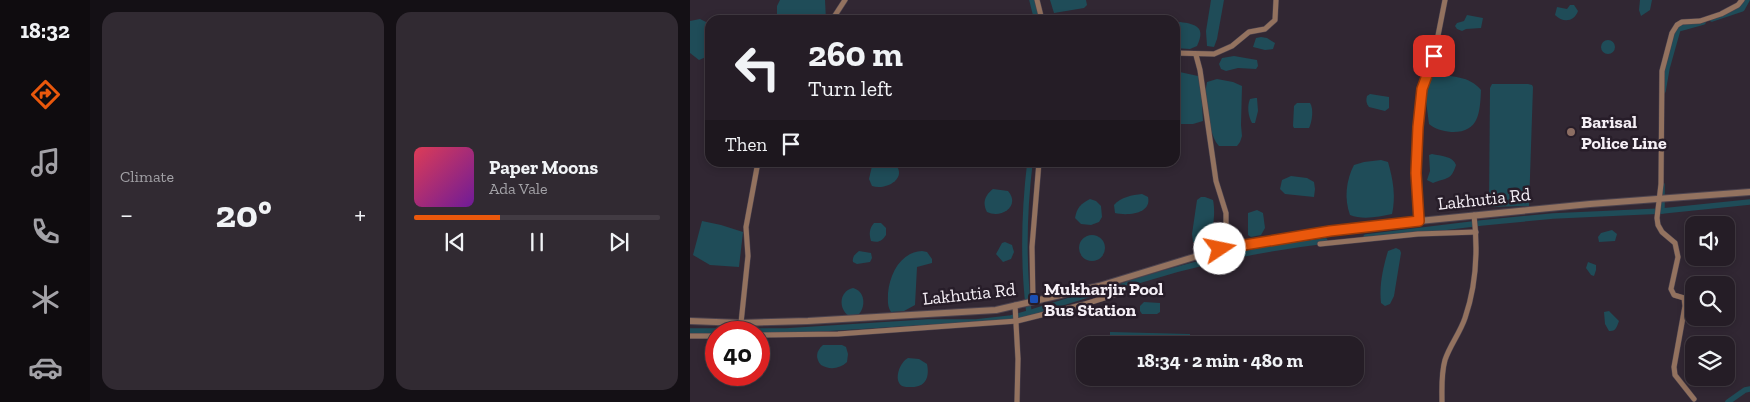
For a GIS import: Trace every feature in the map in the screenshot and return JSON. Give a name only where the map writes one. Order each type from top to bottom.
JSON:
[{"type":"street","points":[[835,15],[845,0]]},
{"type":"street","points":[[1037,0],[1041,15]]},
{"type":"street","points":[[1180,53],[1214,54],[1232,46],[1249,32],[1265,28],[1274,20],[1276,0]]},
{"type":"street","points":[[1419,221],[1416,173],[1422,89],[1434,56],[1445,0]]},
{"type":"street","points":[[1694,399],[1675,375],[1674,366],[1685,306],[1684,298],[1674,295],[1671,289],[1678,257],[1675,243],[1662,232],[1657,218],[1661,184],[1662,71],[1672,33],[1677,25],[1682,22],[1700,21],[1721,14],[1738,6],[1742,0]]},
{"type":"street","points":[[1196,55],[1200,70],[1216,181],[1226,213],[1226,223],[1220,249]]},
{"type":"street","points":[[741,321],[748,256],[746,227],[757,167]]},
{"type":"street","points":[[1032,301],[1032,247],[1039,167]]},
{"type":"street","name":"Lakhutia Rd","points":[[770,322],[875,318],[996,310],[1099,286],[1220,249],[1330,231],[1474,215],[1750,192]]},
{"type":"street","points":[[1442,402],[1442,373],[1445,359],[1465,319],[1471,297],[1476,261],[1474,215]]},
{"type":"street","points":[[1320,244],[1418,234],[1476,232]]},
{"type":"street","points":[[770,336],[838,334],[1017,321],[1117,294]]},
{"type":"street","points":[[1015,305],[1017,321],[1017,402]]},
{"type":"street","name":"Lakhutia Rd","points":[[690,321],[705,322]]},
{"type":"street","points":[[690,336],[705,336]]},
{"type":"water","points":[[780,0],[825,0],[826,15],[777,15],[777,6]]},
{"type":"water","points":[[1050,0],[1086,0],[1087,5],[1084,8],[1054,13]]},
{"type":"water","points":[[1211,0],[1224,0],[1214,47],[1207,46],[1206,31]]},
{"type":"water","points":[[1640,0],[1652,0],[1650,10],[1641,16],[1639,10]]},
{"type":"water","points":[[1570,5],[1574,5],[1578,11],[1571,19],[1561,19],[1555,15],[1557,7],[1567,9]]},
{"type":"water","points":[[1467,15],[1483,18],[1481,28],[1462,31],[1457,29],[1455,26],[1457,23],[1464,21]]},
{"type":"water","points":[[700,19],[705,22],[705,57],[699,60],[690,53],[690,21]]},
{"type":"water","points":[[1180,22],[1195,25],[1200,31],[1200,40],[1197,46],[1190,49],[1180,48]]},
{"type":"water","points":[[1261,37],[1275,43],[1273,49],[1265,50],[1253,47],[1256,38]]},
{"type":"water","points":[[1605,40],[1611,40],[1615,47],[1611,54],[1605,54],[1601,50],[1601,44]]},
{"type":"water","points":[[1234,56],[1257,60],[1258,66],[1256,69],[1238,68],[1226,71],[1221,69],[1219,64],[1222,58]]},
{"type":"water","points":[[1180,72],[1198,76],[1201,88],[1203,121],[1193,124],[1180,124]]},
{"type":"water","points":[[1434,75],[1466,79],[1477,85],[1481,90],[1480,106],[1473,125],[1460,131],[1448,132],[1429,124],[1426,101],[1427,86]]},
{"type":"water","points":[[1217,79],[1242,86],[1242,136],[1237,146],[1219,146],[1210,127],[1206,88],[1207,82]]},
{"type":"water","points":[[1492,84],[1528,84],[1533,87],[1529,206],[1489,207],[1490,88]]},
{"type":"water","points":[[1370,94],[1389,97],[1389,108],[1385,111],[1369,107],[1366,99]]},
{"type":"water","points":[[1257,98],[1258,111],[1255,123],[1252,123],[1248,105],[1250,99]]},
{"type":"water","points":[[1297,103],[1310,103],[1312,115],[1309,128],[1294,128],[1293,126],[1294,106]]},
{"type":"water","points":[[1429,155],[1449,158],[1456,165],[1450,176],[1433,183],[1427,180],[1430,171]]},
{"type":"water","points":[[1381,160],[1388,162],[1391,175],[1394,195],[1392,214],[1365,218],[1350,215],[1347,203],[1347,190],[1349,177],[1354,165]]},
{"type":"water","points":[[872,167],[898,168],[898,178],[890,185],[872,186],[869,179]]},
{"type":"water","points":[[1291,176],[1307,178],[1314,182],[1314,197],[1285,194],[1280,189],[1282,180]]},
{"type":"water","points":[[993,189],[1008,191],[1012,202],[1008,210],[998,214],[987,212],[985,209],[985,199]]},
{"type":"water","points":[[1142,194],[1148,197],[1148,203],[1142,210],[1132,214],[1115,213],[1114,205],[1120,200]]},
{"type":"water","points":[[1201,197],[1213,200],[1214,221],[1209,236],[1200,243],[1193,242],[1192,234],[1197,200]]},
{"type":"water","points":[[1090,199],[1096,201],[1101,206],[1102,217],[1099,222],[1091,225],[1081,224],[1075,218],[1078,208]]},
{"type":"water","points":[[1257,210],[1263,213],[1265,228],[1261,235],[1251,237],[1248,235],[1248,213]]},
{"type":"water","points":[[702,221],[743,232],[739,267],[710,265],[693,255]]},
{"type":"water","points":[[874,223],[881,223],[886,228],[886,235],[878,242],[871,241],[870,238],[870,229]]},
{"type":"water","points":[[1612,230],[1617,234],[1615,241],[1599,242],[1598,237],[1601,233]]},
{"type":"water","points":[[1092,235],[1102,238],[1105,248],[1102,258],[1092,261],[1082,258],[1079,248],[1082,238]]},
{"type":"water","points":[[1005,242],[1012,245],[1014,252],[1011,259],[1003,262],[996,254],[1002,243]]},
{"type":"water","points":[[1396,248],[1401,253],[1394,296],[1390,304],[1385,306],[1381,303],[1383,270],[1388,251]]},
{"type":"water","points":[[859,251],[871,253],[872,258],[870,262],[857,264],[853,262],[854,256]]},
{"type":"water","points":[[922,251],[927,252],[932,259],[932,263],[917,267],[915,305],[904,311],[891,312],[888,305],[888,293],[894,271],[908,255]]},
{"type":"water","points":[[1588,262],[1596,265],[1594,276],[1586,268]]},
{"type":"water","points":[[853,288],[862,295],[863,307],[859,314],[849,316],[843,309],[842,300],[845,293]]},
{"type":"water","points":[[1144,302],[1160,303],[1160,312],[1157,314],[1142,314],[1140,306]]},
{"type":"water","points":[[1609,311],[1619,321],[1613,331],[1609,331],[1605,324],[1604,312]]},
{"type":"water","points":[[1110,332],[1190,334],[1190,336],[1110,336]]},
{"type":"water","points":[[823,345],[842,345],[846,347],[848,354],[847,362],[834,368],[827,368],[821,365],[817,355]]},
{"type":"water","points":[[908,358],[919,359],[927,364],[927,378],[919,386],[905,387],[899,383],[899,371],[902,363]]},
{"type":"waterway","points":[[1032,0],[1036,15]]},
{"type":"waterway","points":[[1712,19],[1742,9],[1747,0]]},
{"type":"waterway","points":[[1663,91],[1667,68],[1678,29],[1703,22]]},
{"type":"waterway","points":[[1029,167],[1025,238],[1029,313]]},
{"type":"waterway","points":[[1662,185],[1662,211]]},
{"type":"waterway","points":[[1366,237],[1553,216],[1662,211],[1750,202]]},
{"type":"waterway","points":[[1102,293],[1184,267],[1268,249],[1325,241]]},
{"type":"waterway","points":[[690,331],[786,331],[928,322],[976,322],[1011,318],[1100,291]]},
{"type":"waterway","points":[[1728,402],[1745,390],[1750,389]]},
{"type":"place","name":"Barisal Police Line","points":[[1571,132]]},
{"type":"place","name":"Mukharjir Pool Bus Station","points":[[1034,299]]},
{"type":"route","points":[[1220,249],[1330,231],[1419,221],[1416,173],[1418,127],[1422,89],[1434,56]]}]
